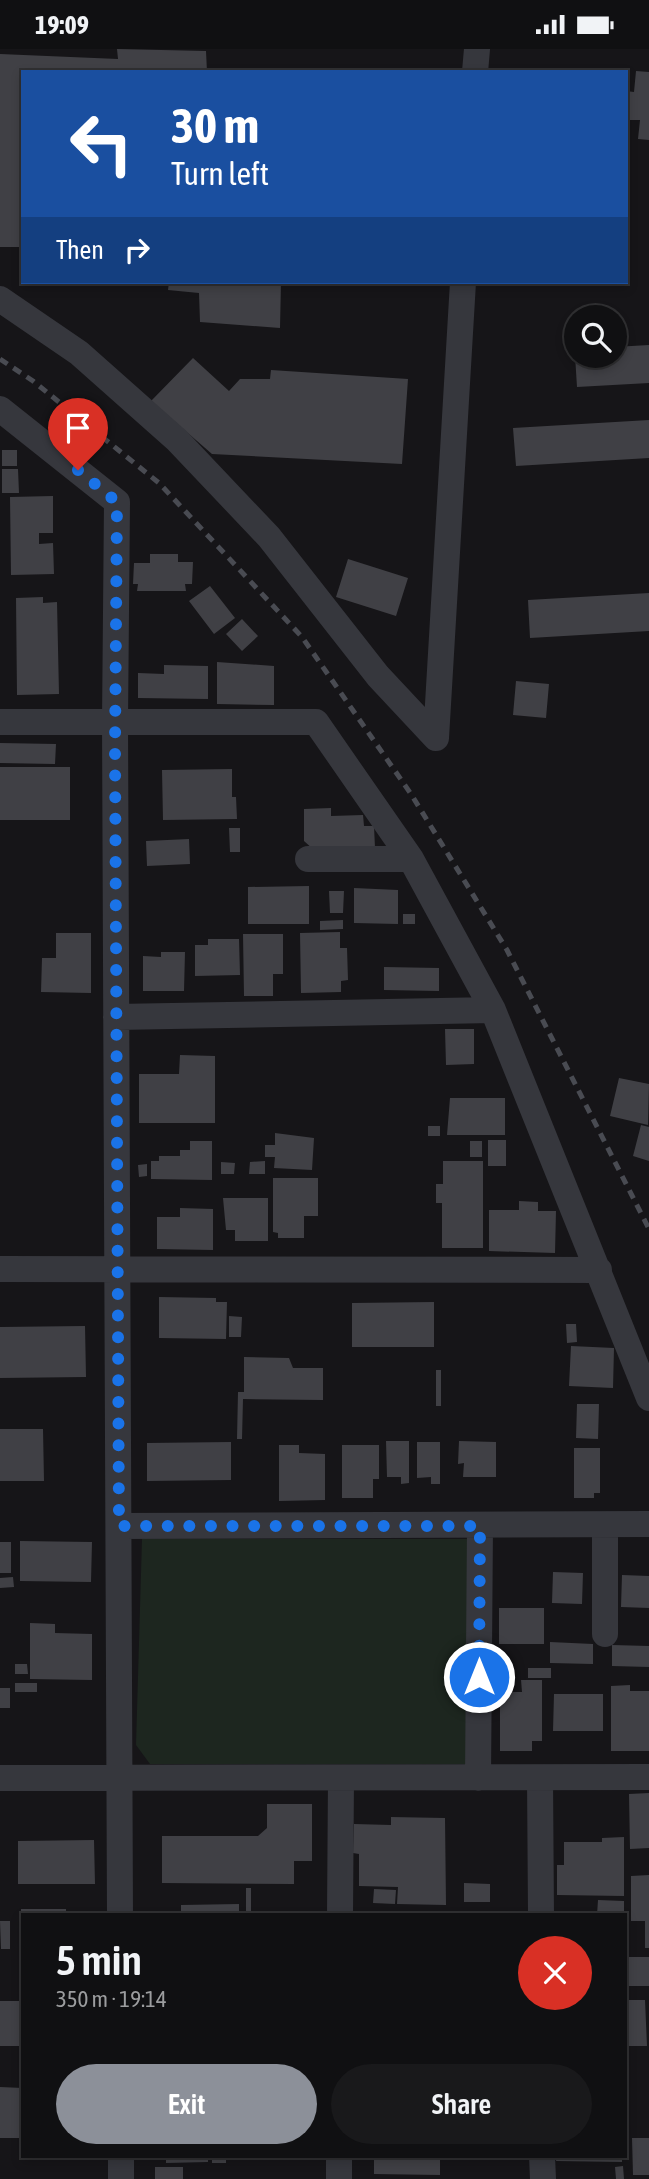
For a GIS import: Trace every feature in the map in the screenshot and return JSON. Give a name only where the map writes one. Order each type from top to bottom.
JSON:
[{"type":"street","points":[[475,70],[477,49]]},
{"type":"street","points":[[0,299],[79,353],[177,440],[269,537],[377,676],[436,738],[463,284]]},
{"type":"street","points":[[0,409],[117,502],[115,722],[120,1913]]},
{"type":"street","points":[[0,722],[316,722],[411,859],[493,1010],[649,1398]]},
{"type":"street","points":[[308,859],[411,859]]},
{"type":"street","points":[[116,1017],[493,1010]]},
{"type":"street","points":[[0,1269],[599,1270]]},
{"type":"street","points":[[119,1526],[649,1524]]},
{"type":"street","points":[[605,1525],[605,1634]]},
{"type":"street","points":[[478,1778],[480,1526]]},
{"type":"street","points":[[0,1778],[649,1777]]},
{"type":"street","points":[[340,1913],[341,1778]]},
{"type":"street","points":[[540,1778],[541,1913]]},
{"type":"street","points":[[121,2158],[121,2179]]},
{"type":"street","points":[[339,2158],[339,2179]]},
{"type":"street","points":[[542,2158],[543,2179]]},
{"type":"shaded area","points":[[142,1539],[470,1539],[469,1764],[150,1764],[136,1745]]},
{"type":"building","points":[[117,49],[206,51],[207,70],[21,70],[21,247],[0,247],[0,54],[118,59]]},
{"type":"building","points":[[636,71],[649,72],[649,140],[638,139],[640,120],[628,120],[628,91],[634,92]]},
{"type":"building","points":[[169,284],[281,284],[280,328],[200,322],[199,293],[168,290]]},
{"type":"building","points":[[649,345],[649,383],[577,387],[576,368],[627,368],[627,346]]},
{"type":"building","points":[[193,358],[229,391],[240,379],[270,379],[271,370],[408,379],[402,464],[212,454],[151,401]]},
{"type":"building","points":[[649,420],[649,458],[516,466],[513,428]]},
{"type":"building","points":[[2,450],[17,450],[17,466],[2,466]]},
{"type":"building","points":[[2,469],[18,469],[19,493],[2,493]]},
{"type":"building","points":[[53,496],[53,533],[39,533],[39,544],[53,543],[54,574],[11,575],[10,497]]},
{"type":"building","points":[[150,554],[178,554],[178,562],[193,562],[192,584],[185,584],[186,591],[137,591],[138,584],[133,584],[134,563],[150,563]]},
{"type":"building","points":[[348,559],[408,578],[396,616],[336,597]]},
{"type":"building","points":[[210,586],[235,618],[214,634],[189,601]]},
{"type":"building","points":[[649,593],[649,631],[530,638],[528,600]]},
{"type":"building","points":[[43,597],[43,603],[57,602],[59,694],[17,695],[16,598]]},
{"type":"building","points":[[242,619],[258,636],[242,651],[226,634]]},
{"type":"building","points":[[217,662],[274,666],[274,705],[217,704]]},
{"type":"building","points":[[164,665],[208,666],[208,699],[138,698],[138,673],[164,674]]},
{"type":"building","points":[[516,681],[549,684],[546,718],[513,715]]},
{"type":"building","points":[[0,743],[56,744],[55,764],[0,763]]},
{"type":"building","points":[[0,767],[70,767],[70,820],[0,820]]},
{"type":"building","points":[[232,769],[232,797],[236,797],[237,819],[163,820],[162,770]]},
{"type":"building","points":[[331,808],[331,816],[363,815],[364,826],[374,826],[375,848],[314,850],[304,841],[304,809]]},
{"type":"building","points":[[229,828],[240,828],[240,852],[230,852]]},
{"type":"building","points":[[189,839],[190,864],[147,866],[146,841]]},
{"type":"building","points":[[309,886],[309,924],[248,924],[248,887]]},
{"type":"building","points":[[354,888],[398,890],[398,924],[354,923]]},
{"type":"building","points":[[329,891],[344,891],[343,913],[330,913]]},
{"type":"building","points":[[403,914],[415,914],[415,924],[403,924]]},
{"type":"building","points":[[343,920],[343,929],[320,930],[320,921]]},
{"type":"building","points":[[340,932],[340,948],[347,948],[348,980],[341,981],[341,992],[301,993],[300,933]]},
{"type":"building","points":[[56,933],[91,933],[91,993],[41,992],[42,958],[56,958]]},
{"type":"building","points":[[243,934],[283,934],[283,974],[273,974],[273,996],[244,996]]},
{"type":"building","points":[[208,939],[239,939],[240,975],[195,976],[195,945],[208,945]]},
{"type":"building","points":[[161,952],[185,952],[184,991],[143,991],[143,956],[161,957]]},
{"type":"building","points":[[384,967],[439,968],[439,991],[384,990]]},
{"type":"building","points":[[445,1029],[474,1029],[474,1064],[446,1065]]},
{"type":"building","points":[[180,1055],[215,1056],[215,1123],[139,1123],[139,1074],[179,1074]]},
{"type":"building","points":[[619,1078],[649,1084],[648,1125],[610,1116]]},
{"type":"building","points":[[450,1098],[505,1098],[505,1135],[447,1135]]},
{"type":"building","points":[[641,1125],[649,1127],[649,1161],[633,1156]]},
{"type":"building","points":[[428,1126],[440,1126],[440,1136],[428,1136]]},
{"type":"building","points":[[275,1133],[314,1138],[312,1170],[274,1168],[275,1157],[265,1157],[265,1145],[275,1145]]},
{"type":"building","points":[[488,1140],[506,1140],[506,1166],[488,1166]]},
{"type":"building","points":[[190,1141],[212,1141],[212,1180],[151,1179],[151,1161],[159,1161],[159,1156],[180,1156],[180,1150],[190,1150]]},
{"type":"building","points":[[470,1141],[482,1141],[482,1157],[470,1157]]},
{"type":"building","points":[[265,1161],[265,1174],[249,1174],[250,1162]]},
{"type":"building","points":[[443,1161],[483,1161],[483,1248],[442,1248],[442,1203],[436,1203],[436,1184],[443,1184]]},
{"type":"building","points":[[221,1162],[235,1163],[234,1174],[221,1174]]},
{"type":"building","points":[[147,1164],[147,1176],[139,1177],[138,1165]]},
{"type":"building","points":[[273,1178],[318,1178],[318,1216],[304,1216],[304,1238],[278,1238],[278,1233],[273,1232]]},
{"type":"building","points":[[223,1198],[268,1198],[268,1241],[235,1241],[235,1230],[226,1230]]},
{"type":"building","points":[[519,1201],[538,1202],[538,1211],[556,1211],[555,1253],[489,1251],[489,1210],[519,1210]]},
{"type":"building","points":[[180,1208],[213,1209],[213,1250],[157,1249],[157,1217],[180,1217]]},
{"type":"building","points":[[159,1297],[216,1298],[216,1302],[227,1302],[226,1339],[159,1338]]},
{"type":"building","points":[[434,1302],[434,1347],[352,1347],[352,1303]]},
{"type":"building","points":[[229,1316],[242,1317],[241,1337],[229,1337]]},
{"type":"building","points":[[566,1324],[576,1324],[577,1342],[567,1343]]},
{"type":"building","points":[[85,1326],[86,1377],[0,1378],[0,1327]]},
{"type":"building","points":[[571,1346],[614,1348],[613,1388],[569,1386]]},
{"type":"building","points":[[244,1357],[289,1358],[293,1368],[323,1368],[323,1400],[243,1399],[242,1439],[237,1439],[238,1392],[244,1392]]},
{"type":"building","points":[[436,1370],[441,1370],[441,1406],[436,1406]]},
{"type":"building","points":[[577,1404],[599,1404],[598,1439],[576,1438]]},
{"type":"building","points":[[0,1429],[43,1429],[44,1481],[0,1481]]},
{"type":"building","points":[[386,1441],[409,1441],[409,1483],[401,1484],[401,1477],[387,1477]]},
{"type":"building","points":[[459,1441],[496,1442],[496,1477],[463,1477],[464,1463],[458,1464]]},
{"type":"building","points":[[231,1442],[231,1480],[147,1481],[147,1443]]},
{"type":"building","points":[[417,1442],[440,1442],[440,1484],[431,1484],[431,1477],[417,1478]]},
{"type":"building","points":[[279,1445],[299,1445],[299,1453],[325,1454],[325,1500],[279,1501]]},
{"type":"building","points":[[342,1445],[379,1445],[379,1479],[373,1479],[373,1498],[342,1498]]},
{"type":"building","points":[[574,1448],[600,1448],[600,1493],[594,1493],[594,1498],[574,1498]]},
{"type":"building","points":[[20,1541],[92,1542],[91,1582],[20,1581]]},
{"type":"building","points":[[0,1542],[11,1542],[11,1573],[0,1573]]},
{"type":"building","points":[[553,1572],[583,1573],[582,1604],[552,1603]]},
{"type":"building","points":[[622,1575],[649,1576],[649,1608],[621,1607]]},
{"type":"building","points":[[13,1577],[14,1587],[0,1588],[0,1578]]},
{"type":"building","points":[[499,1608],[544,1608],[544,1644],[499,1644]]},
{"type":"building","points":[[30,1623],[55,1624],[55,1633],[92,1634],[92,1680],[30,1679]]},
{"type":"building","points":[[550,1642],[593,1644],[593,1664],[550,1663]]},
{"type":"building","points":[[612,1645],[649,1646],[649,1667],[612,1666]]},
{"type":"building","points":[[15,1664],[27,1664],[28,1674],[15,1674]]},
{"type":"building","points":[[528,1668],[551,1668],[551,1678],[528,1678]]},
{"type":"building","points":[[521,1680],[542,1680],[542,1741],[532,1741],[532,1751],[500,1751],[500,1697],[504,1697],[504,1692],[522,1692]]},
{"type":"building","points":[[15,1683],[37,1683],[37,1692],[15,1692]]},
{"type":"building","points":[[630,1685],[630,1691],[649,1691],[649,1751],[611,1751],[611,1686]]},
{"type":"building","points":[[0,1688],[10,1688],[10,1708],[0,1708]]},
{"type":"building","points":[[554,1694],[603,1694],[603,1731],[553,1731]]},
{"type":"building","points":[[649,1793],[649,1848],[630,1849],[629,1794]]},
{"type":"building","points":[[267,1804],[312,1804],[312,1861],[294,1861],[294,1884],[162,1883],[162,1836],[258,1836],[267,1828]]},
{"type":"building","points":[[391,1817],[445,1818],[446,1905],[397,1904],[398,1887],[359,1886],[359,1854],[353,1853],[354,1824],[391,1825]]},
{"type":"building","points":[[624,1837],[624,1896],[557,1895],[557,1865],[564,1865],[564,1842],[602,1842],[602,1838]]},
{"type":"building","points":[[94,1840],[95,1884],[18,1884],[18,1841]]},
{"type":"building","points":[[649,1875],[649,1948],[645,1948],[645,1921],[631,1921],[631,1876]]},
{"type":"building","points":[[464,1883],[490,1884],[490,1902],[464,1902]]},
{"type":"building","points":[[246,1888],[251,1888],[251,1913],[246,1913]]},
{"type":"building","points":[[374,1889],[396,1890],[395,1904],[373,1903]]},
{"type":"building","points":[[598,1900],[624,1901],[624,1913],[597,1913]]},
{"type":"building","points":[[239,1904],[239,1913],[181,1913],[181,1905]]},
{"type":"building","points":[[21,1909],[66,1909],[66,1913],[21,1913]]},
{"type":"building","points":[[0,1921],[10,1921],[10,1949],[1,1949]]},
{"type":"building","points":[[629,1957],[649,1957],[649,1986],[629,1986]]},
{"type":"building","points":[[628,2000],[645,2000],[647,2046],[629,2046]]},
{"type":"building","points":[[0,2001],[21,2001],[21,2046],[0,2046]]},
{"type":"building","points":[[0,2087],[21,2088],[21,2138],[0,2138]]},
{"type":"building","points":[[632,2138],[649,2138],[649,2175],[633,2175]]},
{"type":"building","points":[[166,2158],[208,2158],[208,2162],[166,2163]]},
{"type":"building","points":[[212,2158],[226,2158],[226,2163],[212,2163]]},
{"type":"building","points":[[374,2158],[440,2158],[440,2175],[374,2174]]},
{"type":"building","points":[[557,2158],[622,2158],[622,2162],[556,2161]]},
{"type":"building","points":[[623,2166],[624,2179],[616,2179],[615,2167]]},
{"type":"building","points":[[155,2167],[183,2167],[183,2179],[155,2179]]},
{"type":"railway","points":[[0,359],[33,381],[159,483],[302,637],[411,794],[507,950],[649,1229]]},
{"type":"route","points":[[78,470],[117,502],[115,749],[119,1526],[480,1526],[479,1677]]}]
